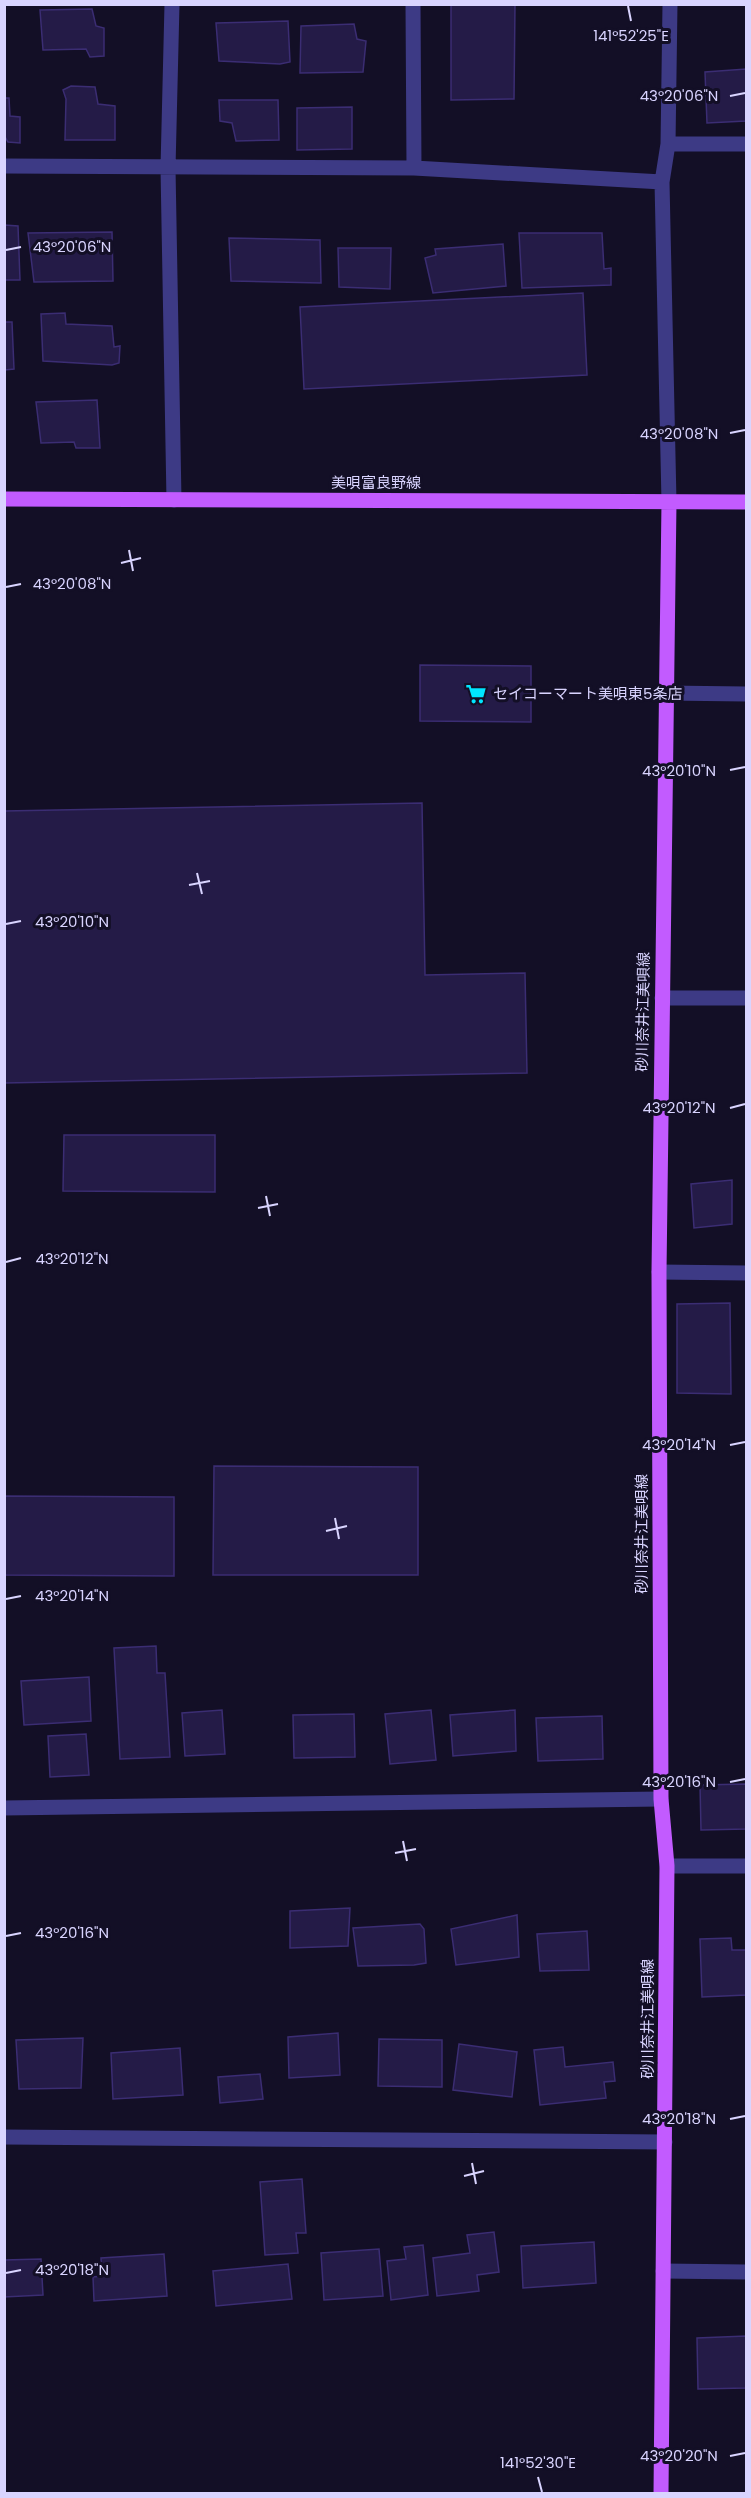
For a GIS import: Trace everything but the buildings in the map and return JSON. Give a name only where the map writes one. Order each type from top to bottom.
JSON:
[{"type":"main road","name":"美唄富良野線","points":[[4,499],[747,502]]},
{"type":"main road","name":"砂川奈井江美唄線","points":[[662,2493],[667,1866],[661,1799],[659,1272],[669,502]]},
{"type":"street","points":[[172,4],[168,168],[174,500]]},
{"type":"street","points":[[413,4],[414,168]]},
{"type":"street","points":[[669,502],[662,182],[668,144],[670,4]]},
{"type":"street","points":[[668,144],[747,144]]},
{"type":"street","points":[[4,166],[414,168],[662,182]]},
{"type":"street","points":[[665,693],[747,693]]},
{"type":"street","points":[[662,998],[747,998]]},
{"type":"street","points":[[659,1272],[747,1273]]},
{"type":"street","points":[[4,1808],[661,1799]]},
{"type":"street","points":[[667,1866],[747,1866]]},
{"type":"street","points":[[4,2137],[666,2142]]},
{"type":"street","points":[[663,2271],[747,2272]]},
{"type":"place","name":"セイコーマート美唄東5条店","points":[[476,694]]}]
